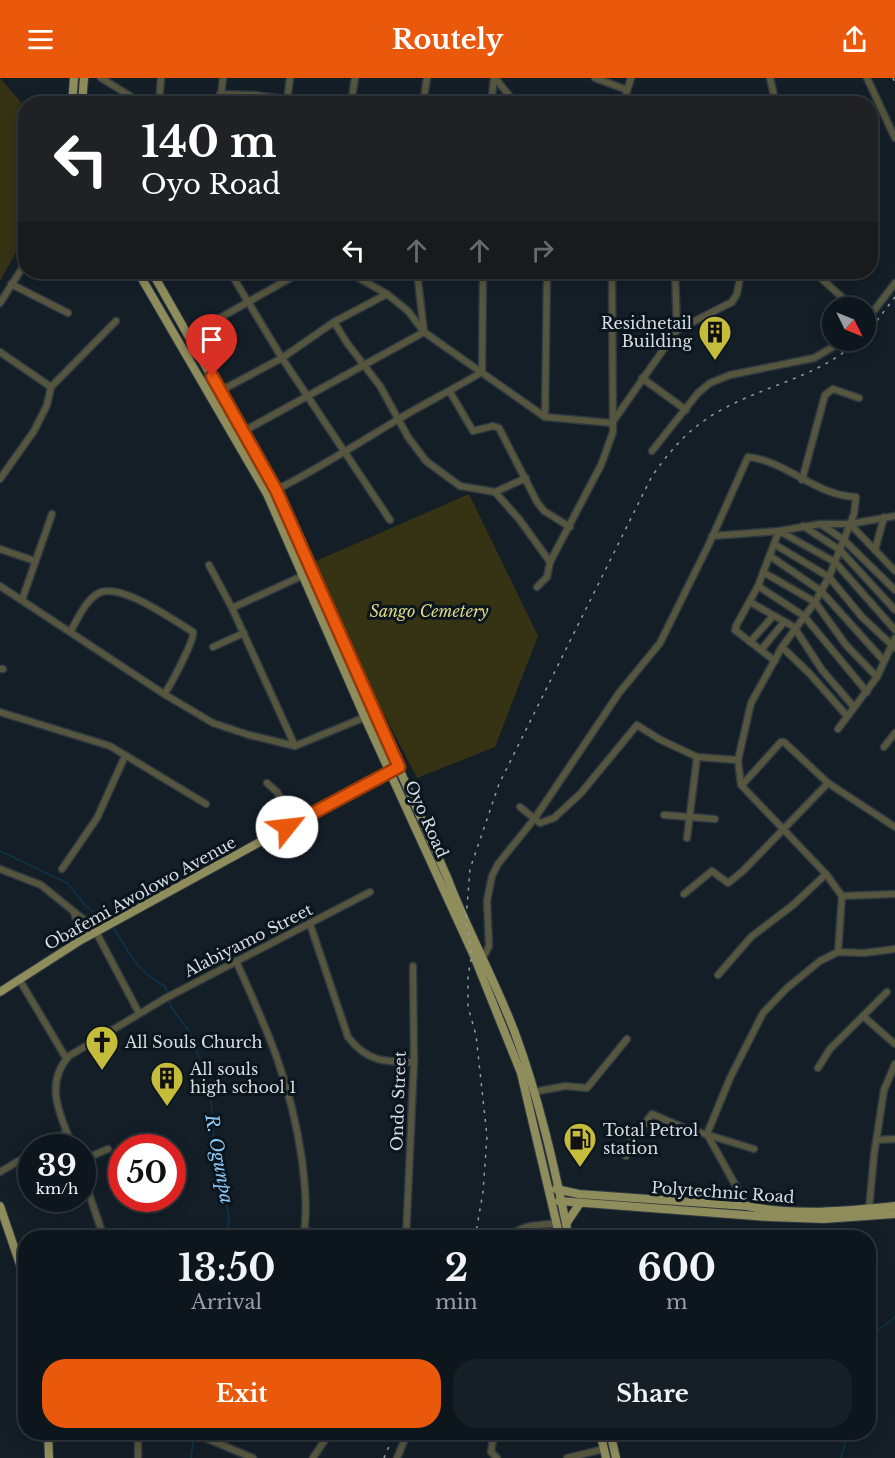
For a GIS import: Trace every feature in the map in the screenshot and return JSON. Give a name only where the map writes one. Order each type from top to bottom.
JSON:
[{"type":"main road","points":[[73,96],[74,78]]},
{"type":"main road","points":[[83,96],[84,78]]},
{"type":"main road","name":"Oyo Road","points":[[142,279],[267,494],[365,718],[514,1030],[534,1092],[567,1230]]},
{"type":"main road","name":"Oyo Road","points":[[156,279],[276,490],[399,767],[478,957],[520,1073],[558,1230]]},
{"type":"main road","points":[[168,321],[177,316]]},
{"type":"main road","name":"Obafemi Awolowo Avenue","points":[[0,992],[81,940],[399,767]]},
{"type":"main road","name":"Polytechnic Road","points":[[549,1188],[646,1204],[793,1218],[825,1219],[895,1214]]},
{"type":"main road","name":"Polytechnic Road","points":[[551,1199],[580,1203],[747,1206],[784,1210],[869,1209],[895,1206]]},
{"type":"main road","points":[[566,1224],[580,1203]]},
{"type":"main road","points":[[0,1206],[18,1258]]},
{"type":"main road","points":[[48,1440],[49,1458]]},
{"type":"main road","points":[[612,1440],[615,1458]]},
{"type":"street","points":[[101,78],[126,96]]},
{"type":"street","points":[[160,96],[161,78]]},
{"type":"street","points":[[223,78],[220,94],[239,96]]},
{"type":"street","points":[[288,96],[290,78]]},
{"type":"street","points":[[352,96],[355,78]]},
{"type":"street","points":[[424,96],[427,78]]},
{"type":"street","points":[[492,96],[494,78]]},
{"type":"street","points":[[494,78],[509,96]]},
{"type":"street","points":[[595,78],[627,90]]},
{"type":"street","points":[[625,96],[630,78]]},
{"type":"street","points":[[770,78],[774,96]]},
{"type":"street","points":[[867,78],[875,96]]},
{"type":"street","points":[[878,102],[895,138]]},
{"type":"street","points":[[0,303],[18,274]]},
{"type":"street","points":[[234,279],[282,358],[390,520]]},
{"type":"street","points":[[188,336],[289,279]]},
{"type":"street","points":[[360,279],[387,294],[408,311],[424,332],[545,417],[612,423]]},
{"type":"street","points":[[418,279],[424,332]]},
{"type":"street","points":[[482,372],[483,279]]},
{"type":"street","points":[[545,417],[547,279]]},
{"type":"street","points":[[537,587],[547,577],[550,562],[609,448],[612,423],[612,279]]},
{"type":"street","points":[[675,279],[677,330]]},
{"type":"street","points":[[612,423],[677,330],[732,302],[737,294],[740,279]]},
{"type":"street","points":[[822,279],[842,297]]},
{"type":"street","points":[[876,307],[895,283]]},
{"type":"street","points":[[11,284],[68,313]]},
{"type":"street","points":[[220,391],[282,358],[334,322],[387,294]]},
{"type":"street","points":[[0,479],[34,431],[47,405],[51,387],[116,321]]},
{"type":"street","points":[[334,322],[380,386],[415,447],[433,467],[467,489],[495,492],[526,478]]},
{"type":"street","points":[[244,431],[424,332]]},
{"type":"street","points":[[652,451],[698,393],[710,383],[730,375],[813,358],[825,351]]},
{"type":"street","points":[[0,352],[51,387]]},
{"type":"street","points":[[276,490],[345,454],[399,419],[482,372]]},
{"type":"street","points":[[642,378],[686,410]]},
{"type":"street","points":[[802,480],[825,395],[833,389],[859,398]]},
{"type":"street","points":[[450,392],[472,431],[493,426],[499,428],[543,511],[570,527]]},
{"type":"street","points":[[478,957],[489,946],[487,901],[492,876],[507,850],[535,818],[619,693],[652,655],[712,536],[748,457],[766,460],[802,480],[838,495],[856,497],[854,514],[829,577],[815,602],[782,647],[751,703],[738,760],[741,785],[826,874],[842,896],[838,952]]},
{"type":"street","points":[[495,492],[519,519],[550,562]]},
{"type":"street","points":[[22,600],[52,514]]},
{"type":"street","points":[[712,536],[779,531],[803,525],[850,524],[895,516]]},
{"type":"street","points":[[875,550],[884,517]]},
{"type":"street","points":[[820,524],[844,540],[895,590]]},
{"type":"street","points":[[850,524],[895,571]]},
{"type":"street","points":[[803,525],[840,550],[895,610]]},
{"type":"street","points":[[775,661],[734,630],[758,586],[779,531]]},
{"type":"street","points":[[779,531],[835,562],[895,630]]},
{"type":"street","points":[[774,544],[829,577],[862,616],[893,647]]},
{"type":"street","points":[[0,549],[35,561]]},
{"type":"street","points":[[770,556],[821,591],[884,661]]},
{"type":"street","points":[[209,565],[244,633],[295,746]]},
{"type":"street","points":[[764,572],[815,602],[846,645],[877,677]]},
{"type":"street","points":[[232,608],[302,576]]},
{"type":"street","points":[[0,586],[213,723],[272,742],[295,746],[375,714]]},
{"type":"street","points":[[758,586],[804,616],[867,692]]},
{"type":"street","points":[[70,632],[86,606],[98,593],[118,591],[193,632],[194,639],[184,654],[175,679],[164,693]]},
{"type":"street","points":[[750,602],[795,627],[822,670],[854,707]]},
{"type":"street","points":[[750,642],[773,616]]},
{"type":"street","points":[[761,650],[784,622]]},
{"type":"street","points":[[213,647],[244,633]]},
{"type":"street","points":[[838,729],[877,677],[893,647],[895,638]]},
{"type":"street","points":[[782,647],[810,674],[847,716]]},
{"type":"street","points":[[0,712],[96,740],[206,804]]},
{"type":"street","points":[[520,807],[540,824],[559,814],[581,793],[637,725],[658,739],[697,757],[738,760]]},
{"type":"street","points":[[884,747],[895,733]]},
{"type":"street","points":[[741,785],[782,742],[828,783],[895,827]]},
{"type":"street","points":[[62,868],[97,818],[125,756]]},
{"type":"street","points":[[687,838],[697,757]]},
{"type":"street","points":[[267,783],[277,792],[294,823]]},
{"type":"street","points":[[684,894],[712,871],[728,883],[743,871],[828,783]]},
{"type":"street","points":[[664,815],[715,819]]},
{"type":"street","points":[[0,869],[41,885],[98,931],[140,1012]]},
{"type":"street","points":[[718,975],[751,937],[793,905],[826,874]]},
{"type":"street","name":"Alabiyamo Street","points":[[66,1058],[140,1012],[370,892]]},
{"type":"street","points":[[842,896],[895,894]]},
{"type":"street","points":[[74,911],[81,940]]},
{"type":"street","points":[[310,924],[352,1043],[364,1053],[384,1062],[414,1062]]},
{"type":"street","points":[[707,1134],[730,1078],[763,1013],[807,972],[838,952],[864,953],[895,949]]},
{"type":"street","points":[[236,962],[272,1041],[288,1087],[298,1132],[305,1182],[305,1230]]},
{"type":"street","name":"Ondo Street","points":[[406,1230],[414,1062],[413,966]]},
{"type":"street","points":[[19,979],[66,1058],[55,1080],[55,1096],[67,1132],[64,1134]]},
{"type":"street","points":[[818,1068],[830,1049],[887,992]]},
{"type":"street","points":[[863,1016],[895,1044]]},
{"type":"street","points":[[534,1092],[566,1086],[587,1088],[627,1039]]},
{"type":"street","points":[[869,1209],[884,1090],[894,1076],[895,1064]]},
{"type":"street","points":[[627,1156],[631,1141],[652,1114],[754,1149]]},
{"type":"street","points":[[707,1134],[747,1206]]},
{"type":"street","points":[[877,1140],[895,1139]]},
{"type":"street","points":[[96,1154],[108,1149]]},
{"type":"street","points":[[0,1172],[18,1161]]},
{"type":"street","points":[[95,1212],[101,1230]]},
{"type":"street","points":[[517,1230],[557,1223]]},
{"type":"street","points":[[138,1440],[138,1458]]},
{"type":"street","points":[[210,1440],[253,1458]]},
{"type":"street","points":[[313,1458],[325,1440]]},
{"type":"street","points":[[397,1458],[405,1440]]},
{"type":"street","points":[[493,1440],[491,1452],[497,1458]]},
{"type":"street","points":[[567,1458],[605,1454]]},
{"type":"green space","points":[[0,78],[18,99],[18,249],[0,281]]},
{"type":"green space","name":"Sango Cemetery","points":[[469,494],[538,636],[495,747],[417,778],[307,565]]},
{"type":"waterway","name":"R. Ogunpa","points":[[0,851],[67,883],[86,906],[106,923]]},
{"type":"waterway","name":"R. Ogunpa","points":[[113,927],[134,961],[147,974],[165,986],[167,993]]},
{"type":"waterway","name":"R. Ogunpa","points":[[168,998],[171,1007],[188,1030],[203,1066],[211,1099],[214,1142],[229,1218],[228,1230]]},
{"type":"waterway","points":[[876,1332],[895,1317]]},
{"type":"waterway","name":"R. Ogunpa","points":[[191,1458],[193,1440]]},
{"type":"waterway","points":[[841,1458],[846,1440]]},
{"type":"railway","points":[[893,78],[895,83]]},
{"type":"railway","points":[[876,322],[895,297]]},
{"type":"railway","points":[[476,1230],[483,1192],[487,1136],[476,1035],[468,1007],[468,976],[472,954],[466,919],[470,869],[499,784],[652,476],[670,453],[697,426],[724,408],[804,374],[846,351]]},
{"type":"railway","points":[[384,1458],[392,1440]]},
{"type":"place","name":"Residnetail Building","points":[[715,361]]},
{"type":"place","name":"All Souls Church","points":[[102,1071]]},
{"type":"place","name":"All souls high school 1","points":[[167,1107]]},
{"type":"place","name":"Total Petrol station","points":[[580,1168]]},
{"type":"route","points":[[212,376],[276,490],[399,767],[287,827]]}]
